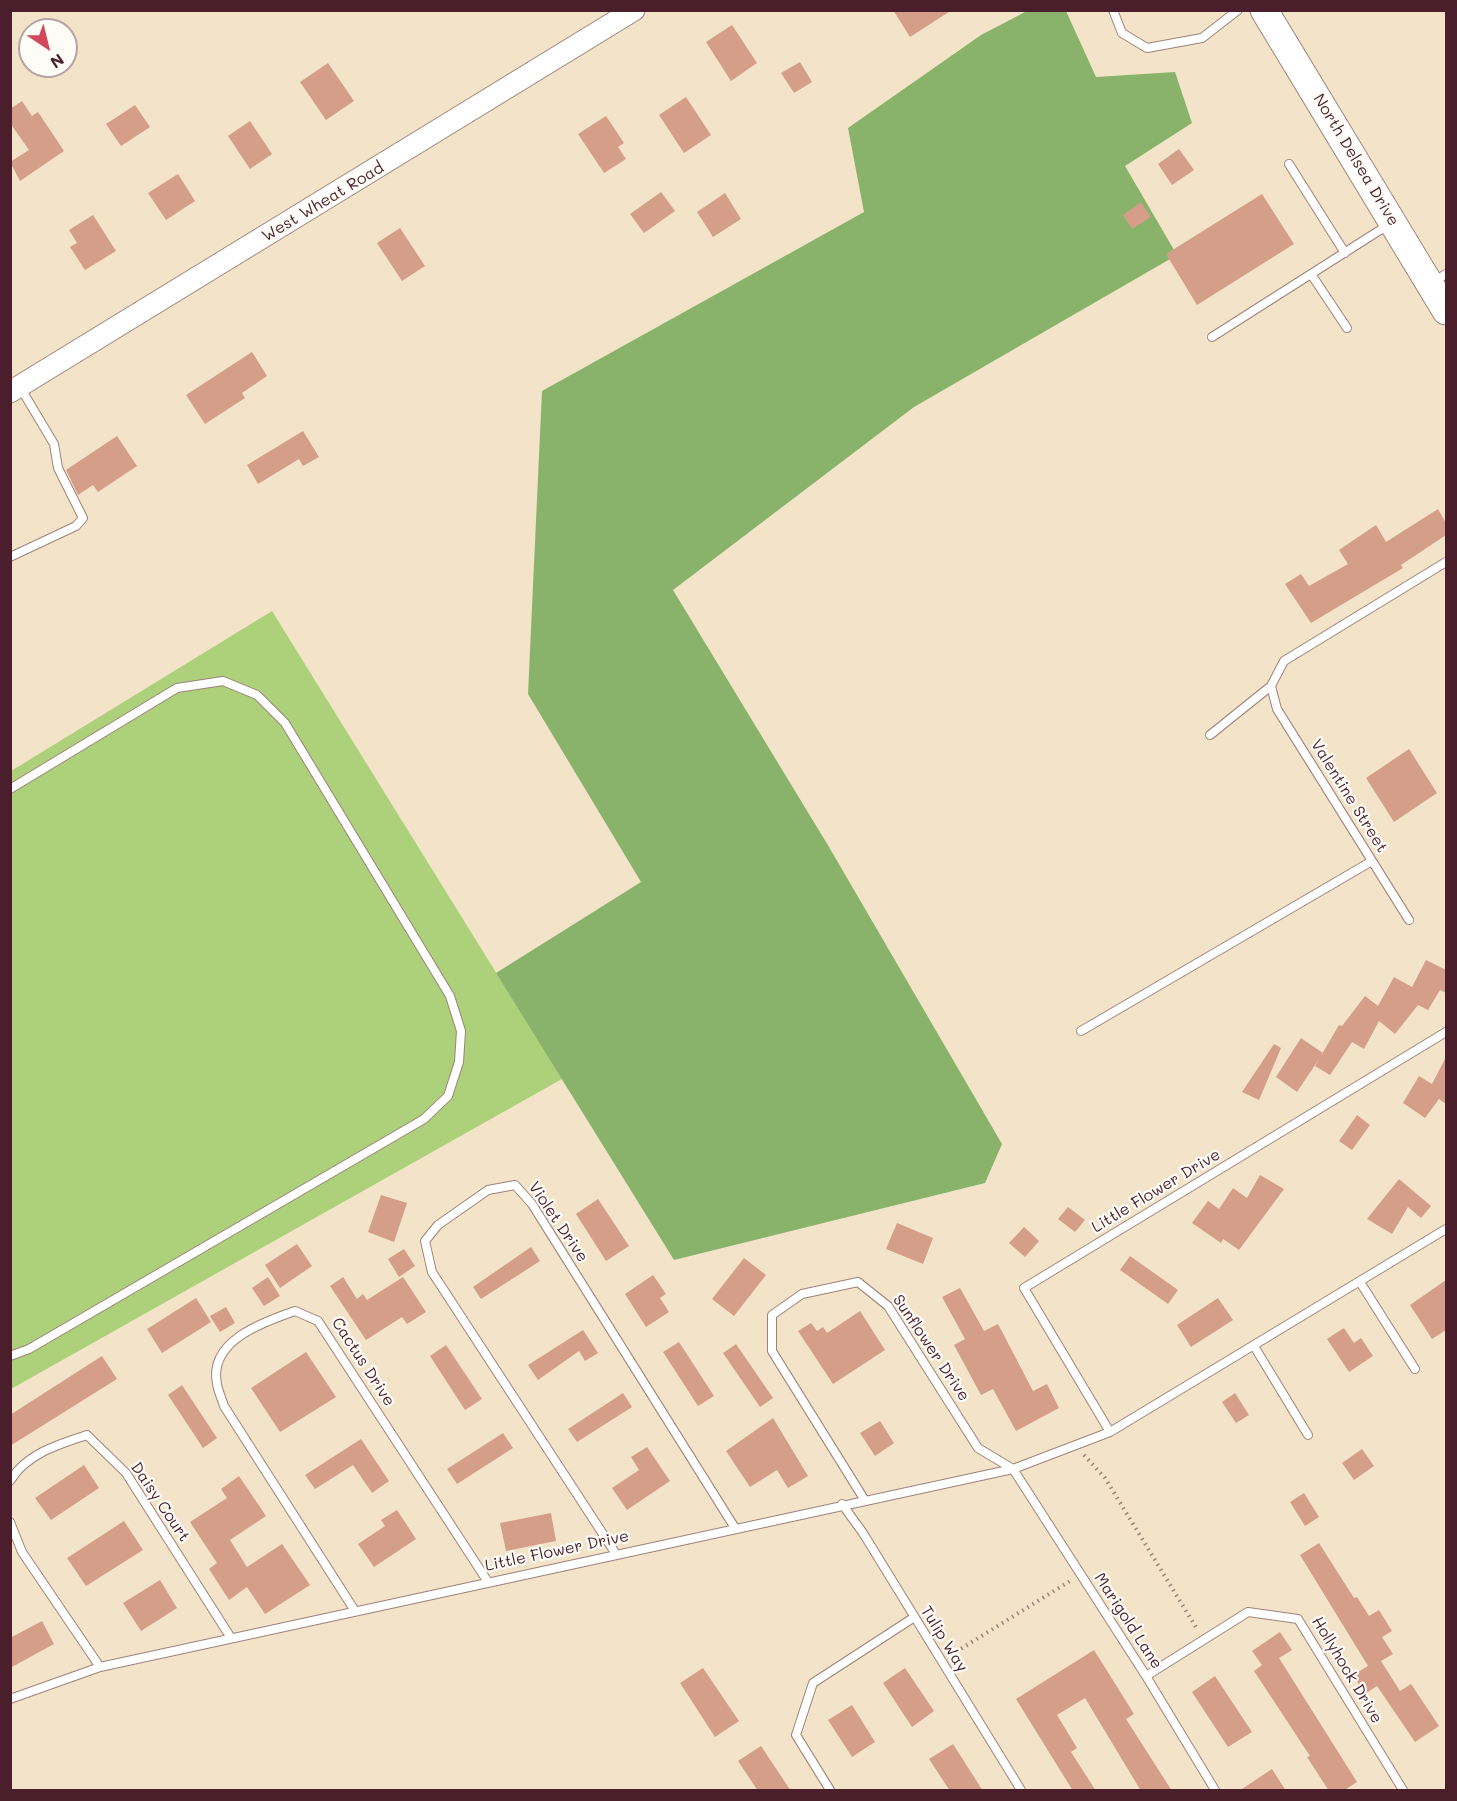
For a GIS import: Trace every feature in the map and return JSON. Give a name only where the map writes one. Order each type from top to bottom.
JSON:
[{"type":"main road","name":"North Delsea Drive","points":[[1264,10],[1394,221],[1438,279],[1446,311]]},
{"type":"street","name":"West Wheat Road","points":[[15,390],[634,10]]},
{"type":"lane","points":[[1113,10],[1122,33],[1147,48],[1202,38],[1238,10]]},
{"type":"lane","points":[[1289,164],[1345,253]]},
{"type":"lane","points":[[1212,338],[1394,221]]},
{"type":"lane","points":[[1311,274],[1347,328]]},
{"type":"lane","points":[[10,557],[76,526],[83,518],[58,468],[54,444],[15,390]]},
{"type":"lane","points":[[1210,735],[1271,686],[1284,661],[1446,562]]},
{"type":"lane","points":[[10,789],[177,688],[223,681],[256,695],[285,723],[450,996],[461,1031],[459,1062],[448,1096],[424,1119],[29,1349],[10,1356]]},
{"type":"lane","name":"Valentine Street","points":[[1271,686],[1276,709],[1409,920]]},
{"type":"lane","points":[[1081,1031],[1372,861]]},
{"type":"lane","name":"Little Flower Drive","points":[[1110,1432],[1024,1288],[1446,1032]]},
{"type":"lane","name":"Violet Drive","points":[[616,1554],[432,1272],[425,1241],[438,1224],[488,1190],[515,1185],[532,1204],[735,1528]]},
{"type":"lane","name":"Little Flower Drive","points":[[10,1699],[100,1667],[864,1499],[1013,1469],[1110,1432],[1446,1229]]},
{"type":"lane","name":"Sunflower Drive","points":[[864,1499],[772,1351],[772,1315],[802,1294],[858,1282],[888,1306],[978,1448],[1013,1469]]},
{"type":"lane","points":[[1360,1282],[1415,1369]]},
{"type":"lane","name":"Cactus Drive","points":[[355,1611],[224,1406],[216,1382],[218,1361],[232,1341],[265,1322],[295,1311],[318,1321],[488,1582]]},
{"type":"lane","points":[[1254,1346],[1308,1435]]},
{"type":"lane","name":"Daisy Court","points":[[10,1481],[17,1470],[51,1446],[87,1435],[126,1473],[231,1638]]},
{"type":"lane","name":"Marigold Lane","points":[[1013,1469],[1146,1676],[1215,1791]]},
{"type":"lane","name":"Tulip Way","points":[[842,1504],[863,1533],[1021,1791]]},
{"type":"lane","points":[[10,1522],[22,1552],[100,1667]]},
{"type":"lane","name":"Hollyhock Drive","points":[[1146,1676],[1248,1612],[1298,1619],[1403,1791]]},
{"type":"lane","points":[[830,1791],[796,1735],[813,1683],[914,1618]]},
{"type":"path","points":[[1075,1445],[1105,1478],[1203,1640]]},
{"type":"path","points":[[940,1662],[1080,1574]]},
{"type":"green space","points":[[1027,11],[1066,11],[1096,77],[1175,72],[1192,123],[1125,166],[1177,255],[914,407],[673,590],[829,847],[1002,1144],[985,1183],[674,1260],[496,973],[641,882],[528,694],[542,391],[864,212],[848,128],[981,35]]},
{"type":"green space","points":[[272,611],[562,1079],[11,1389],[11,771]]},
{"type":"building","points":[[893,10],[952,10],[910,37]]},
{"type":"building","points":[[732,25],[757,63],[731,81],[706,42]]},
{"type":"building","points":[[800,62],[812,82],[794,93],[781,73]]},
{"type":"building","points":[[328,63],[354,101],[326,120],[300,82]]},
{"type":"building","points":[[686,97],[711,135],[684,153],[659,115]]},
{"type":"building","points":[[22,101],[32,116],[38,112],[64,151],[20,181],[10,162],[29,150],[10,123],[10,109]]},
{"type":"building","points":[[135,105],[150,127],[121,146],[106,124]]},
{"type":"building","points":[[606,116],[624,143],[618,147],[626,159],[604,173],[578,134]]},
{"type":"building","points":[[250,121],[272,154],[250,169],[228,136]]},
{"type":"building","points":[[1179,149],[1194,170],[1172,185],[1158,164]]},
{"type":"building","points":[[178,174],[195,201],[166,220],[148,193]]},
{"type":"building","points":[[661,192],[675,211],[644,233],[630,214]]},
{"type":"building","points":[[725,193],[741,219],[713,237],[697,212]]},
{"type":"building","points":[[1262,194],[1294,244],[1197,305],[1166,254]]},
{"type":"building","points":[[1141,202],[1151,217],[1132,229],[1123,215]]},
{"type":"building","points":[[93,215],[116,251],[85,270],[70,247],[77,243],[69,230]]},
{"type":"building","points":[[400,228],[425,266],[402,281],[377,243]]},
{"type":"building","points":[[252,352],[267,376],[242,393],[245,398],[205,424],[186,395]]},
{"type":"building","points":[[303,431],[319,457],[303,466],[299,459],[258,484],[247,465]]},
{"type":"building","points":[[117,436],[137,466],[98,492],[93,485],[78,495],[66,470]]},
{"type":"building","points":[[1438,509],[1446,523],[1446,535],[1401,565],[1403,568],[1311,623],[1285,584],[1301,574],[1309,586],[1348,564],[1339,550],[1376,525],[1386,542]]},
{"type":"building","points":[[1409,749],[1437,793],[1394,822],[1366,778]]},
{"type":"building","points":[[1426,960],[1446,970],[1446,993],[1440,990],[1428,1010],[1418,1005],[1395,1034],[1379,1021],[1364,1049],[1352,1042],[1330,1075],[1315,1066],[1339,1025],[1342,1026],[1365,996],[1378,1006],[1394,977],[1412,987]]},
{"type":"building","points":[[1301,1038],[1323,1053],[1297,1092],[1276,1077]]},
{"type":"building","points":[[1274,1044],[1281,1048],[1259,1100],[1242,1092]]},
{"type":"building","points":[[1446,1057],[1446,1104],[1439,1099],[1425,1118],[1403,1103],[1419,1076],[1432,1084]]},
{"type":"building","points":[[1357,1115],[1370,1125],[1352,1150],[1339,1141]]},
{"type":"building","points":[[1260,1175],[1284,1189],[1239,1250],[1223,1239],[1221,1243],[1192,1223],[1208,1201],[1219,1209],[1233,1188],[1247,1198]]},
{"type":"building","points":[[1399,1179],[1431,1206],[1421,1218],[1408,1207],[1392,1234],[1367,1219]]},
{"type":"building","points":[[381,1195],[407,1203],[394,1242],[368,1232]]},
{"type":"building","points":[[598,1199],[629,1246],[606,1261],[576,1214]]},
{"type":"building","points":[[1068,1207],[1085,1220],[1075,1232],[1058,1219]]},
{"type":"building","points":[[897,1223],[933,1238],[923,1264],[886,1249]]},
{"type":"building","points":[[1024,1227],[1039,1241],[1025,1257],[1009,1243]]},
{"type":"building","points":[[297,1244],[312,1266],[280,1288],[265,1265]]},
{"type":"building","points":[[531,1247],[540,1261],[481,1299],[473,1287]]},
{"type":"building","points":[[404,1249],[415,1266],[399,1277],[388,1259]]},
{"type":"building","points":[[1130,1256],[1178,1290],[1168,1304],[1120,1270]]},
{"type":"building","points":[[744,1258],[766,1275],[734,1316],[712,1299]]},
{"type":"building","points":[[653,1275],[666,1294],[660,1298],[669,1312],[646,1327],[625,1294]]},
{"type":"building","points":[[268,1277],[280,1296],[264,1306],[252,1288]]},
{"type":"building","points":[[343,1277],[357,1299],[363,1294],[367,1300],[403,1277],[426,1312],[407,1324],[402,1317],[366,1340],[330,1286]]},
{"type":"building","points":[[1446,1280],[1446,1330],[1432,1339],[1410,1305]]},
{"type":"building","points":[[960,1288],[984,1331],[998,1324],[1033,1391],[1047,1384],[1059,1408],[1016,1431],[993,1389],[981,1395],[954,1345],[965,1339],[942,1297]]},
{"type":"building","points":[[196,1298],[211,1322],[162,1353],[147,1329]]},
{"type":"building","points":[[1218,1298],[1233,1320],[1191,1347],[1177,1325]]},
{"type":"building","points":[[226,1307],[235,1323],[220,1332],[210,1316]]},
{"type":"building","points":[[860,1311],[885,1350],[833,1384],[798,1331],[811,1323],[817,1331],[823,1327],[827,1333]]},
{"type":"building","points":[[1344,1328],[1354,1343],[1361,1338],[1373,1356],[1349,1372],[1327,1339]]},
{"type":"building","points":[[583,1330],[598,1353],[585,1361],[579,1351],[538,1380],[528,1365]]},
{"type":"building","points":[[679,1342],[714,1396],[698,1406],[663,1352]]},
{"type":"building","points":[[736,1344],[773,1398],[760,1407],[723,1353]]},
{"type":"building","points":[[446,1345],[482,1399],[465,1410],[430,1356]]},
{"type":"building","points":[[306,1352],[336,1397],[280,1432],[251,1388]]},
{"type":"building","points":[[102,1356],[117,1379],[10,1446],[10,1415]]},
{"type":"building","points":[[182,1385],[217,1438],[203,1448],[168,1395]]},
{"type":"building","points":[[623,1393],[632,1407],[577,1442],[568,1429]]},
{"type":"building","points":[[1235,1393],[1249,1415],[1236,1423],[1222,1402]]},
{"type":"building","points":[[773,1418],[808,1476],[788,1488],[777,1470],[750,1487],[726,1451]]},
{"type":"building","points":[[880,1421],[894,1443],[875,1456],[860,1433]]},
{"type":"building","points":[[503,1433],[513,1448],[457,1484],[447,1469]]},
{"type":"building","points":[[361,1439],[389,1481],[372,1493],[353,1465],[315,1489],[305,1475]]},
{"type":"building","points":[[647,1447],[670,1481],[627,1510],[612,1488],[639,1470],[631,1457]]},
{"type":"building","points":[[1362,1449],[1374,1466],[1354,1480],[1342,1463]]},
{"type":"building","points":[[84,1465],[99,1488],[51,1520],[35,1498]]},
{"type":"building","points":[[239,1476],[266,1516],[230,1540],[247,1567],[282,1544],[310,1585],[265,1614],[247,1587],[229,1600],[209,1569],[217,1563],[190,1522],[227,1498],[221,1489]]},
{"type":"building","points":[[1304,1493],[1319,1517],[1305,1526],[1290,1502]]},
{"type":"building","points":[[397,1510],[416,1539],[374,1567],[358,1544],[385,1526],[381,1520]]},
{"type":"building","points":[[551,1513],[556,1541],[506,1551],[500,1523]]},
{"type":"building","points":[[124,1521],[143,1550],[86,1586],[67,1558]]},
{"type":"building","points":[[1319,1543],[1354,1598],[1357,1597],[1369,1616],[1379,1610],[1392,1631],[1382,1637],[1393,1654],[1381,1661],[1400,1691],[1411,1684],[1439,1726],[1415,1742],[1377,1686],[1365,1694],[1353,1675],[1368,1666],[1300,1555]]},
{"type":"building","points":[[160,1580],[177,1608],[141,1631],[123,1603]]},
{"type":"building","points":[[42,1621],[54,1644],[10,1668],[10,1638]]},
{"type":"building","points":[[1280,1632],[1292,1650],[1279,1658],[1357,1782],[1343,1791],[1329,1791],[1307,1757],[1310,1756],[1254,1671],[1262,1665],[1252,1651]]},
{"type":"building","points":[[1094,1650],[1134,1714],[1126,1719],[1172,1791],[1141,1791],[1085,1698],[1057,1715],[1077,1748],[1071,1752],[1096,1791],[1073,1791],[1016,1699]]},
{"type":"building","points":[[703,1668],[739,1721],[715,1737],[680,1683]]},
{"type":"building","points":[[905,1668],[934,1711],[912,1727],[883,1683]]},
{"type":"building","points":[[1215,1676],[1252,1732],[1228,1747],[1192,1692]]},
{"type":"building","points":[[852,1705],[875,1742],[852,1757],[828,1720]]},
{"type":"building","points":[[953,1744],[983,1791],[950,1791],[929,1759]]},
{"type":"building","points":[[761,1746],[791,1791],[758,1791],[738,1761]]},
{"type":"building","points":[[1272,1769],[1286,1791],[1239,1791]]}]
